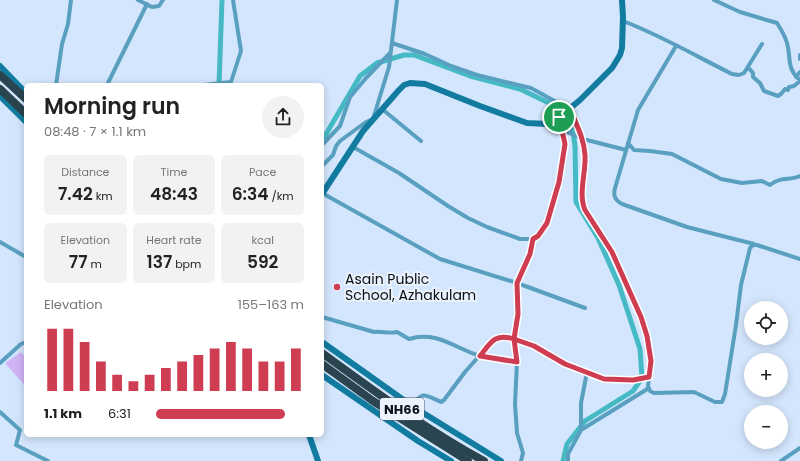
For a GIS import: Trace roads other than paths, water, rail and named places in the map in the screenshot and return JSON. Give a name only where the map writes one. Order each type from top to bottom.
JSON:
[{"type":"highway","points":[[0,75],[24,97]]},
{"type":"highway","points":[[0,89],[24,112]]},
{"type":"highway","name":"NH66","points":[[324,354],[384,398],[484,461]]},
{"type":"highway","name":"NH66","points":[[324,365],[373,401],[468,461]]},
{"type":"street","points":[[56,83],[62,44],[68,24],[70,0]]},
{"type":"street","points":[[138,0],[152,7],[159,6],[163,0]]},
{"type":"street","points":[[231,83],[241,51],[232,0]]},
{"type":"street","points":[[324,164],[333,155],[336,146],[340,141],[366,122],[373,119],[389,67],[397,0]]},
{"type":"street","points":[[324,191],[363,131],[404,85],[417,83],[425,84],[527,123],[547,124],[559,117],[569,110],[612,68],[620,55],[622,48],[623,21],[622,0]]},
{"type":"street","points":[[714,0],[740,12],[777,23],[787,40],[790,66],[796,77],[800,80],[788,90],[785,89],[778,96],[764,91],[760,83],[753,77],[753,73],[748,68]]},
{"type":"street","points":[[108,83],[147,4]]},
{"type":"street","points":[[623,21],[648,30],[732,74],[739,75],[744,73],[762,44]]},
{"type":"street","points":[[392,43],[425,54],[476,75],[531,88],[569,110],[583,139],[585,171],[582,192],[583,204],[585,210],[612,252],[641,317],[647,336],[651,361],[649,388],[654,394],[694,392],[715,402],[722,402],[725,394],[744,271],[750,248],[753,245],[757,245]]},
{"type":"street","points":[[676,46],[638,110],[613,194],[616,201],[687,227],[757,245],[800,259]]},
{"type":"street","points":[[324,143],[340,126],[350,97],[366,78],[391,53]]},
{"type":"street","points":[[0,66],[24,91]]},
{"type":"street","points":[[796,77],[800,72]]},
{"type":"street","points":[[0,96],[24,120]]},
{"type":"street","points":[[382,109],[421,141]]},
{"type":"street","points":[[353,147],[399,173],[468,218],[487,227],[520,239],[533,239],[538,236],[547,223],[559,182],[565,144],[559,117]]},
{"type":"street","points":[[562,130],[583,139],[626,150]]},
{"type":"street","points":[[628,143],[634,150],[650,150],[672,154],[721,179],[742,183],[762,181],[770,185],[776,180],[800,176]]},
{"type":"street","points":[[324,195],[440,259],[517,283],[586,308]]},
{"type":"street","points":[[521,461],[524,453],[516,433],[515,404],[517,362],[514,339],[518,314],[517,283],[530,254],[533,239]]},
{"type":"street","points":[[0,242],[24,256]]},
{"type":"street","points":[[324,318],[374,332],[397,332],[409,339],[417,336],[440,339],[480,356],[517,362]]},
{"type":"street","points":[[412,406],[419,396],[422,395],[441,402],[444,400],[496,338],[502,336],[534,346],[565,364],[604,379],[633,380],[649,377]]},
{"type":"street","points":[[0,363],[24,343]]},
{"type":"street","points":[[324,343],[412,406],[501,461]]},
{"type":"street","points":[[568,461],[568,454],[581,430],[581,403],[587,372]]},
{"type":"street","points":[[324,376],[451,461]]},
{"type":"street","points":[[581,430],[649,388]]},
{"type":"street","points":[[0,412],[20,430],[16,445],[48,461]]},
{"type":"street","points":[[310,437],[318,461]]},
{"type":"street","points":[[781,461],[800,448]]},
{"type":"waterway","points":[[219,83],[222,0]]},
{"type":"waterway","points":[[324,138],[360,76],[377,63],[404,55],[414,55],[470,76],[520,89],[553,105],[567,117],[573,132],[575,146],[576,202],[598,238],[619,285],[640,349],[642,378],[633,391],[585,421],[567,444],[563,461]]},
{"type":"place","name":"Asain Public School, Azhakulam","points":[[337,287]]}]
